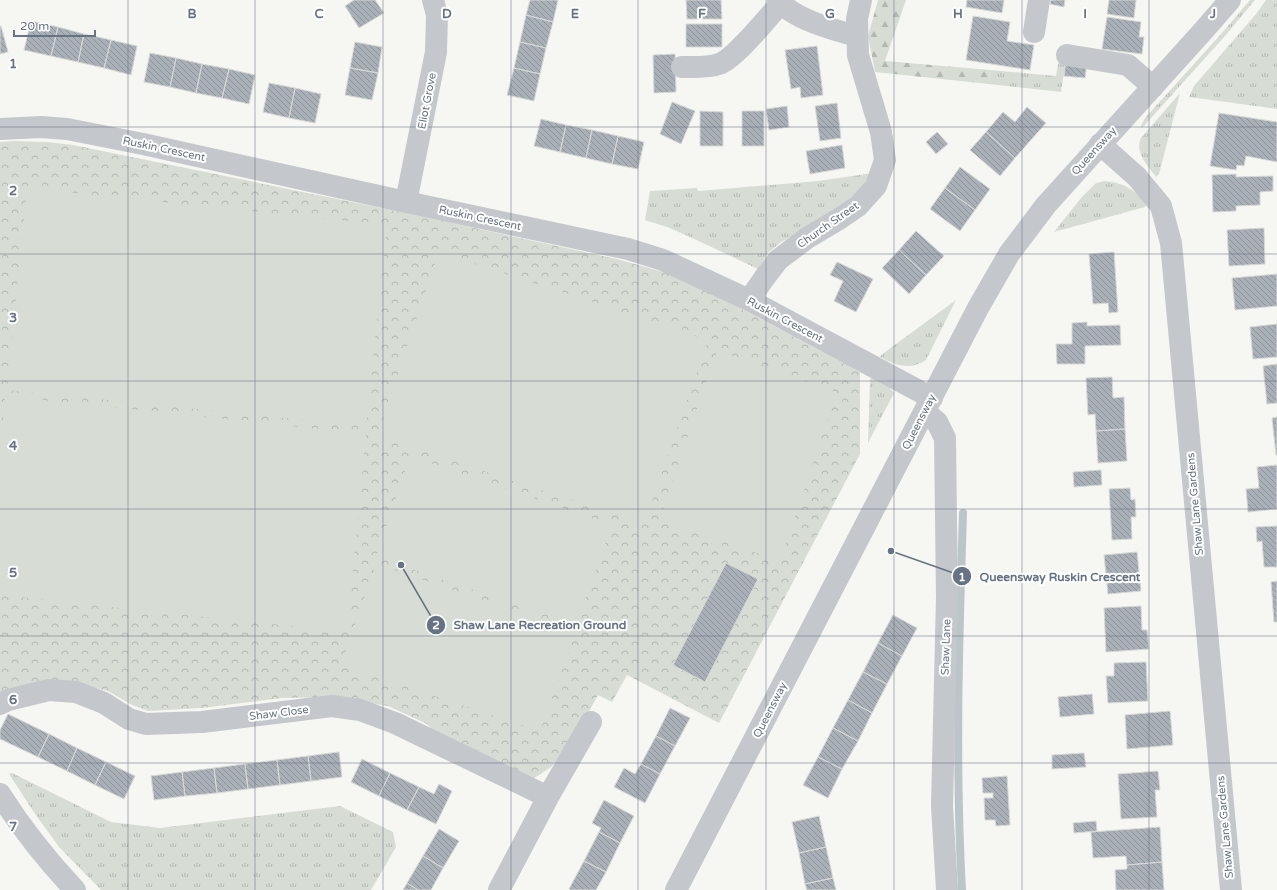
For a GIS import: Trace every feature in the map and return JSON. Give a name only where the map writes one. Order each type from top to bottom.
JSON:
[{"type":"street","name":"Eliot Grove","points":[[406,202],[436,52],[437,15],[433,0]]},
{"type":"street","name":"Church Street","points":[[749,300],[778,260],[807,238],[858,206],[876,186],[884,160],[881,132],[858,55],[857,19],[861,0]]},
{"type":"street","points":[[1034,32],[1039,0]]},
{"type":"street","name":"Queensway","points":[[676,890],[978,308],[1008,254],[1046,205],[1230,0]]},
{"type":"street","points":[[682,67],[710,67],[721,64],[732,57],[779,2],[808,20],[832,30],[857,36]]},
{"type":"street","points":[[1067,55],[1128,65],[1153,87]]},
{"type":"street","name":"Ruskin Crescent","points":[[0,129],[42,127],[67,129],[628,248],[663,260],[749,300],[928,405]]},
{"type":"street","name":"Shaw Lane Gardens","points":[[1100,144],[1137,177],[1160,206],[1171,243],[1231,890]]},
{"type":"street","name":"Shaw Lane","points":[[928,405],[945,438],[947,596],[942,806],[947,890]]},
{"type":"street","name":"Shaw Close","points":[[0,704],[8,700],[49,690],[76,692],[104,703],[129,719],[146,724],[202,722],[332,706],[360,710],[395,723],[548,797]]},
{"type":"street","points":[[499,890],[548,797],[591,722]]},
{"type":"street","points":[[0,794],[17,821],[48,862],[75,890]]},
{"type":"green space","points":[[878,0],[906,0],[885,61],[990,70],[989,84],[875,72],[868,36]]},
{"type":"green space","points":[[1250,0],[1255,0],[1225,36],[1142,128],[1141,126],[1145,118]]},
{"type":"green space","points":[[1266,0],[1277,0],[1277,109],[1189,97],[1194,86],[1256,14]]},
{"type":"green space","points":[[1059,59],[1066,60],[1061,92],[989,84],[990,70],[1056,76]]},
{"type":"green space","points":[[1180,93],[1159,174],[1156,177],[1143,159],[1139,148],[1139,143],[1141,138]]},
{"type":"green space","points":[[0,142],[48,142],[73,145],[406,213],[617,259],[670,274],[729,302],[860,372],[860,454],[719,723],[627,675],[612,702],[598,695],[571,744],[550,768],[531,780],[438,736],[427,724],[388,706],[333,697],[282,698],[202,708],[148,711],[132,705],[108,691],[83,685],[0,692]]},
{"type":"green space","points":[[873,173],[845,204],[797,234],[781,242],[768,253],[758,269],[667,227],[645,220],[650,191],[697,188],[698,191],[818,181]]},
{"type":"green space","points":[[1105,181],[1123,185],[1138,194],[1147,204],[1145,207],[1054,232],[1081,198],[1096,183]]},
{"type":"green space","points":[[27,188],[387,225],[366,426],[7,390]]},
{"type":"green space","points":[[439,252],[708,340],[644,524],[377,436]]},
{"type":"green space","points":[[956,300],[926,360],[914,365],[903,366],[880,357],[881,355]]},
{"type":"green space","points":[[717,351],[837,392],[780,561],[659,520]]},
{"type":"green space","points":[[872,376],[889,387],[894,393],[868,443],[870,380]]},
{"type":"green space","points":[[5,396],[366,434],[347,632],[0,595],[0,455]]},
{"type":"green space","points":[[410,456],[612,525],[576,625],[376,557]]},
{"type":"green space","points":[[376,564],[576,631],[540,731],[341,665]]},
{"type":"green space","points":[[12,773],[111,822],[160,828],[340,806],[393,832],[396,847],[371,890],[101,890],[59,847],[9,774]]},
{"type":"building","points":[[354,0],[375,0],[384,13],[359,28],[345,6]]},
{"type":"building","points":[[530,0],[558,0],[553,22],[526,15]]},
{"type":"building","points":[[686,0],[721,0],[722,19],[687,19]]},
{"type":"building","points":[[967,0],[1004,0],[1002,13],[966,7]]},
{"type":"building","points":[[1051,0],[1065,0],[1064,7],[1050,4]]},
{"type":"building","points":[[1109,0],[1136,0],[1134,18],[1107,14]]},
{"type":"building","points":[[526,15],[553,22],[546,48],[520,42]]},
{"type":"building","points":[[973,16],[1010,22],[1007,41],[1034,45],[1030,70],[966,60]]},
{"type":"building","points":[[1107,17],[1141,22],[1139,37],[1144,37],[1142,54],[1102,49]]},
{"type":"building","points":[[31,21],[58,27],[51,56],[24,50]]},
{"type":"building","points":[[686,24],[722,24],[722,47],[686,47]]},
{"type":"building","points":[[0,26],[8,52],[0,54]]},
{"type":"building","points":[[58,27],[84,34],[78,62],[51,56]]},
{"type":"building","points":[[84,34],[111,40],[104,68],[78,62]]},
{"type":"building","points":[[111,40],[137,46],[131,75],[104,68]]},
{"type":"building","points":[[355,42],[382,47],[378,73],[350,68]]},
{"type":"building","points":[[520,42],[546,48],[540,74],[514,68]]},
{"type":"building","points":[[817,46],[823,95],[801,98],[800,87],[791,89],[785,50]]},
{"type":"building","points":[[150,53],[176,58],[170,87],[144,82]]},
{"type":"building","points":[[675,54],[676,92],[654,93],[653,55]]},
{"type":"building","points":[[176,58],[202,64],[196,93],[170,87]]},
{"type":"building","points":[[1066,60],[1087,62],[1085,78],[1064,76]]},
{"type":"building","points":[[202,64],[229,69],[222,98],[196,93]]},
{"type":"building","points":[[350,68],[378,73],[372,100],[345,95]]},
{"type":"building","points":[[514,68],[540,74],[534,101],[507,95]]},
{"type":"building","points":[[229,69],[255,75],[249,104],[222,98]]},
{"type":"building","points":[[269,83],[295,88],[289,118],[263,112]]},
{"type":"building","points":[[295,88],[321,94],[315,123],[289,118]]},
{"type":"building","points":[[672,102],[695,111],[681,144],[660,134]]},
{"type":"building","points":[[837,103],[841,138],[820,141],[815,106]]},
{"type":"building","points":[[787,106],[789,127],[769,130],[766,109]]},
{"type":"building","points":[[1027,107],[1046,123],[1015,158],[986,132],[1003,112],[1015,122]]},
{"type":"building","points":[[700,111],[723,112],[723,146],[700,146]]},
{"type":"building","points":[[742,111],[764,111],[764,146],[742,146]]},
{"type":"building","points":[[1219,113],[1277,122],[1277,162],[1246,156],[1244,166],[1237,165],[1236,170],[1210,166]]},
{"type":"building","points":[[541,119],[566,125],[560,152],[534,146]]},
{"type":"building","points":[[566,125],[592,130],[586,158],[560,152]]},
{"type":"building","points":[[592,130],[618,136],[612,164],[586,158]]},
{"type":"building","points":[[937,132],[948,144],[936,154],[926,142]]},
{"type":"building","points":[[986,132],[1015,158],[1000,176],[970,150]]},
{"type":"building","points":[[618,136],[644,142],[638,169],[612,164]]},
{"type":"building","points":[[842,145],[845,168],[810,174],[806,151]]},
{"type":"building","points":[[960,167],[990,189],[975,210],[945,188]]},
{"type":"building","points":[[1236,174],[1236,177],[1273,176],[1273,191],[1260,192],[1260,205],[1236,206],[1236,211],[1213,212],[1212,175]]},
{"type":"building","points":[[945,188],[975,210],[960,231],[930,209]]},
{"type":"building","points":[[1264,228],[1265,264],[1229,266],[1227,230]]},
{"type":"building","points":[[916,231],[944,256],[926,275],[899,250]]},
{"type":"building","points":[[899,250],[926,275],[909,294],[882,268]]},
{"type":"building","points":[[1114,252],[1118,312],[1109,313],[1108,303],[1093,304],[1089,254]]},
{"type":"building","points":[[837,262],[873,279],[856,312],[834,301],[843,281],[830,275]]},
{"type":"building","points":[[1277,274],[1277,306],[1235,310],[1232,278]]},
{"type":"building","points":[[1087,322],[1087,326],[1120,325],[1121,345],[1085,346],[1085,364],[1057,364],[1056,344],[1072,344],[1072,323]]},
{"type":"building","points":[[1277,324],[1277,357],[1253,359],[1250,327]]},
{"type":"building","points":[[1277,364],[1277,403],[1267,404],[1263,366]]},
{"type":"building","points":[[1112,377],[1113,398],[1124,397],[1125,429],[1096,431],[1095,414],[1088,415],[1086,378]]},
{"type":"building","points":[[1277,417],[1277,455],[1276,455],[1272,418]]},
{"type":"building","points":[[1125,429],[1127,461],[1098,463],[1096,431]]},
{"type":"building","points":[[1277,465],[1277,509],[1248,512],[1246,489],[1259,488],[1257,467]]},
{"type":"building","points":[[1101,470],[1102,485],[1074,487],[1073,472]]},
{"type":"building","points":[[1130,488],[1131,500],[1135,499],[1136,517],[1131,517],[1132,539],[1112,540],[1109,489]]},
{"type":"building","points":[[1277,526],[1277,567],[1264,567],[1262,541],[1257,542],[1256,527]]},
{"type":"building","points":[[1137,552],[1141,591],[1108,594],[1104,555]]},
{"type":"building","points":[[726,563],[758,579],[705,682],[673,665]]},
{"type":"building","points":[[1277,581],[1277,622],[1274,622],[1271,582]]},
{"type":"building","points":[[1141,606],[1142,630],[1147,630],[1149,649],[1106,652],[1104,608]]},
{"type":"building","points":[[893,615],[917,628],[902,656],[878,643]]},
{"type":"building","points":[[878,643],[902,656],[887,684],[863,672]]},
{"type":"building","points":[[1146,662],[1148,701],[1108,703],[1106,676],[1114,676],[1114,663]]},
{"type":"building","points":[[863,672],[887,684],[872,713],[848,700]]},
{"type":"building","points":[[1092,694],[1094,714],[1060,717],[1058,697]]},
{"type":"building","points":[[848,700],[872,713],[858,741],[833,728]]},
{"type":"building","points":[[670,708],[690,718],[675,746],[656,736]]},
{"type":"building","points":[[1170,711],[1173,745],[1127,749],[1125,715]]},
{"type":"building","points":[[8,714],[49,734],[38,757],[0,739],[0,730]]},
{"type":"building","points":[[833,728],[858,741],[842,769],[818,757]]},
{"type":"building","points":[[49,734],[77,748],[67,771],[38,757]]},
{"type":"building","points":[[656,736],[675,746],[660,774],[641,764]]},
{"type":"building","points":[[77,748],[106,762],[95,785],[67,771]]},
{"type":"building","points":[[339,752],[342,777],[311,781],[308,756]]},
{"type":"building","points":[[1084,753],[1086,767],[1052,769],[1052,755]]},
{"type":"building","points":[[308,756],[311,781],[280,785],[277,760]]},
{"type":"building","points":[[818,757],[842,769],[828,798],[803,785]]},
{"type":"building","points":[[362,759],[390,773],[379,796],[351,782]]},
{"type":"building","points":[[277,760],[280,785],[248,789],[245,764]]},
{"type":"building","points":[[106,762],[135,776],[124,799],[95,785]]},
{"type":"building","points":[[245,764],[248,789],[217,793],[214,768]]},
{"type":"building","points":[[641,764],[660,774],[645,803],[614,787],[624,768],[635,774]]},
{"type":"building","points":[[214,768],[217,793],[185,796],[182,772]]},
{"type":"building","points":[[1158,771],[1160,790],[1155,790],[1157,817],[1121,819],[1118,774]]},
{"type":"building","points":[[182,772],[185,796],[154,800],[151,776]]},
{"type":"building","points":[[390,773],[419,787],[407,810],[379,796]]},
{"type":"building","points":[[1007,776],[1010,825],[996,826],[995,820],[985,820],[984,798],[993,798],[993,793],[983,793],[982,778]]},
{"type":"building","points":[[439,784],[452,791],[436,824],[407,810],[419,787],[434,794]]},
{"type":"building","points":[[604,800],[634,816],[620,843],[599,832],[601,828],[592,823]]},
{"type":"building","points":[[819,816],[826,847],[799,853],[792,822]]},
{"type":"building","points":[[1096,821],[1097,831],[1074,833],[1073,823]]},
{"type":"building","points":[[1160,827],[1162,862],[1127,865],[1126,856],[1093,858],[1091,832]]},
{"type":"building","points":[[439,829],[459,841],[443,868],[423,856]]},
{"type":"building","points":[[599,832],[620,843],[606,872],[584,861]]},
{"type":"building","points":[[826,847],[833,878],[805,884],[799,853]]},
{"type":"building","points":[[423,856],[443,868],[431,890],[418,890],[407,883]]},
{"type":"building","points":[[584,861],[606,872],[596,890],[571,890],[569,889]]},
{"type":"building","points":[[1162,862],[1164,890],[1116,890],[1115,870],[1127,869],[1127,865]]},
{"type":"building","points":[[833,878],[836,890],[807,890],[805,884]]},
{"type":"building","points":[[407,883],[418,890],[403,890]]},
{"type":"waterway","points":[[962,890],[958,748],[963,513]]},
{"type":"place","name":"Queensway Ruskin Crescent","points":[[891,551]]},
{"type":"place","name":"Shaw Lane Recreation Ground","points":[[401,565]]}]
